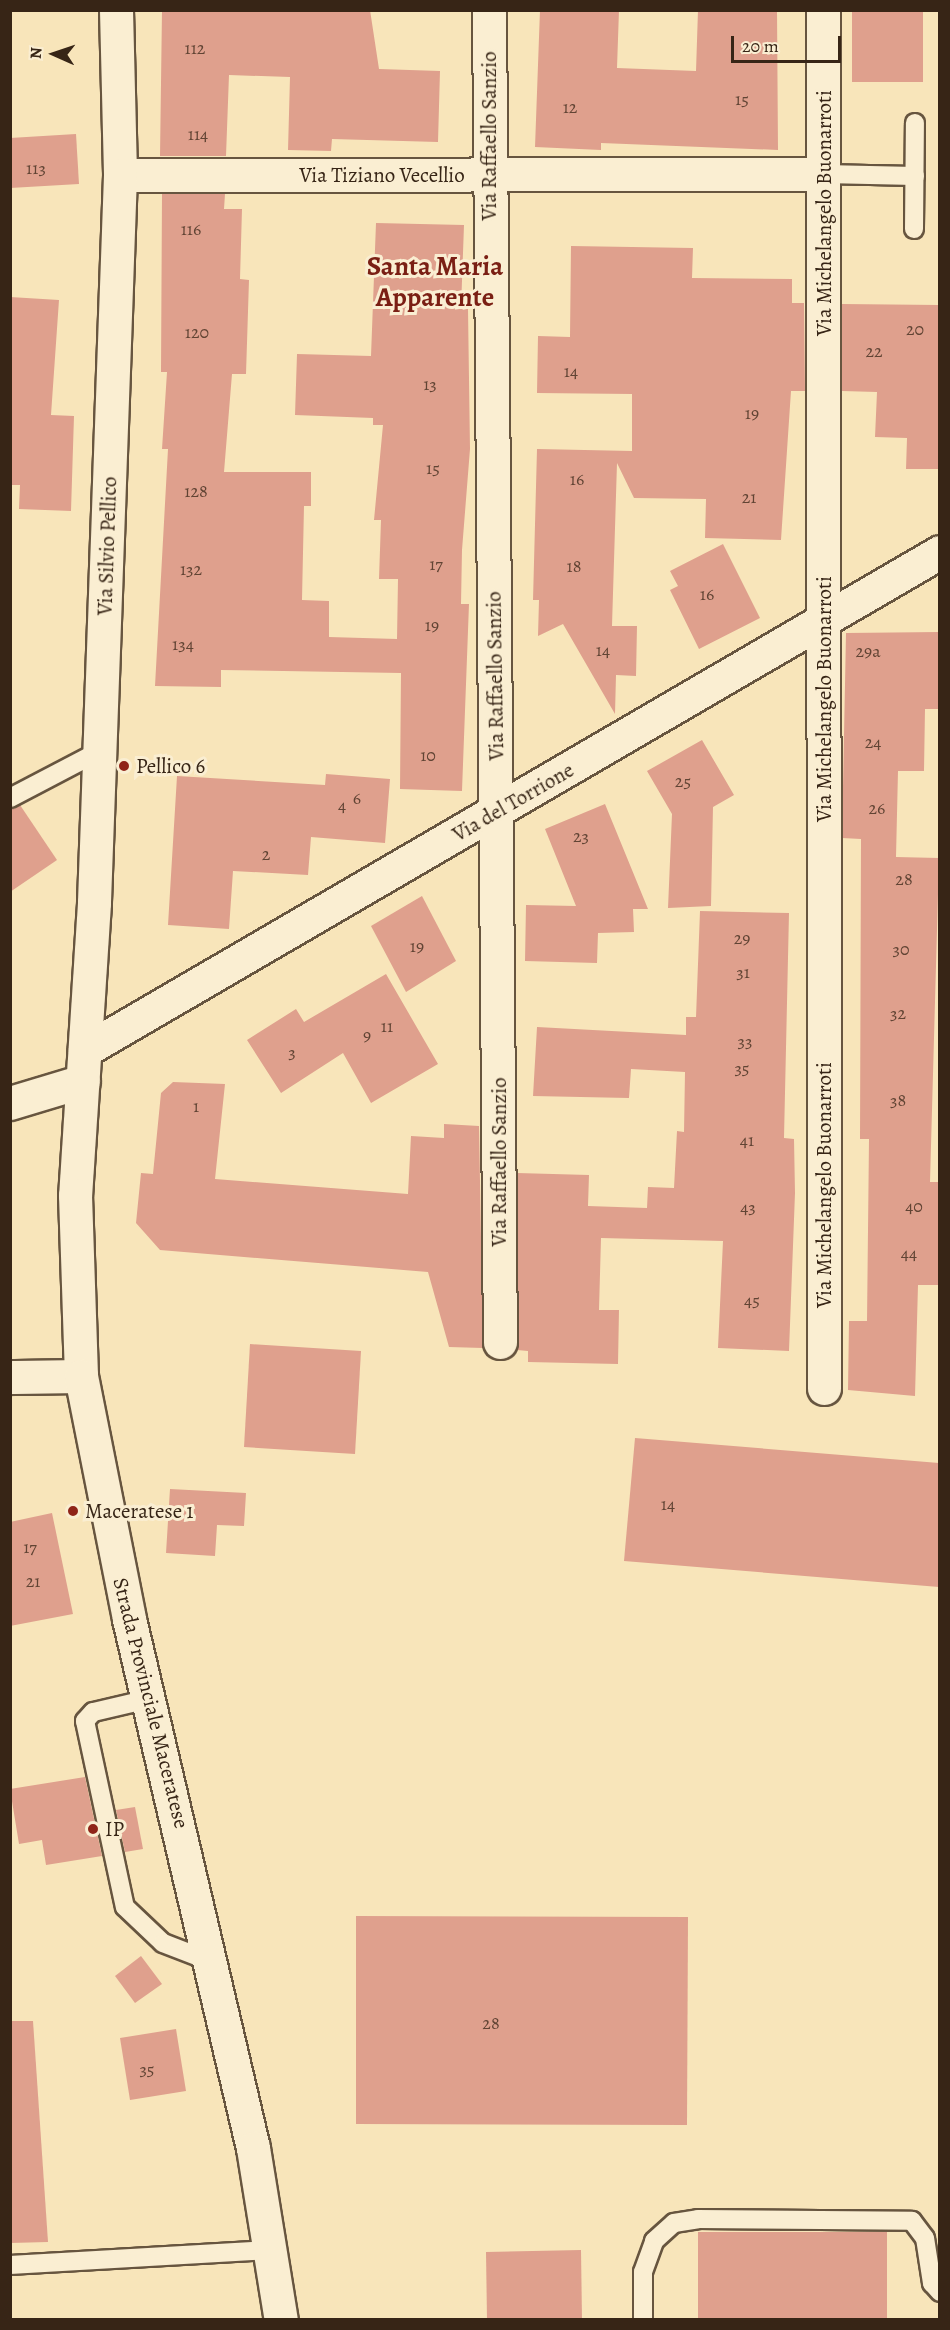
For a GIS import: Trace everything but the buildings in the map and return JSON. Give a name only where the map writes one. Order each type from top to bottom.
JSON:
[{"type":"street","name":"Via Silvio Pellico","points":[[84,1065],[100,751],[120,175],[116,10]]},
{"type":"street","name":"Via Raffaello Sanzio","points":[[489,10],[488,175],[497,810],[500,1342]]},
{"type":"street","name":"Via Michelangelo Buonarroti","points":[[823,10],[824,1388]]},
{"type":"street","name":"Via Tiziano Vecellio","points":[[120,175],[824,174]]},
{"type":"street","name":"Via del Torrione","points":[[10,1103],[84,1065],[497,810],[824,622],[939,552]]},
{"type":"street","name":"Strada Provinciale Maceratese","points":[[84,1065],[75,1195],[81,1376],[150,1699],[212,1962],[270,2250],[280,2319]]},
{"type":"street","points":[[10,1377],[81,1376]]},
{"type":"lane","points":[[914,229],[915,123]]},
{"type":"lane","points":[[824,174],[915,176]]},
{"type":"lane","points":[[10,798],[100,751]]},
{"type":"lane","points":[[150,1699],[93,1712],[85,1721],[125,1907],[163,1943],[212,1962]]},
{"type":"lane","points":[[643,2319],[643,2272],[654,2241],[674,2223],[698,2219],[912,2221],[925,2238],[932,2283],[939,2292]]},
{"type":"lane","points":[[10,2265],[270,2250]]},
{"type":"place","name":"Pellico 6","points":[[124,766]]},
{"type":"place","name":"Maceratese 1","points":[[73,1511]]},
{"type":"place","name":"IP","points":[[93,1829]]},
{"type":"district","name":"Santa Maria Apparente","points":[[435,282]]}]
